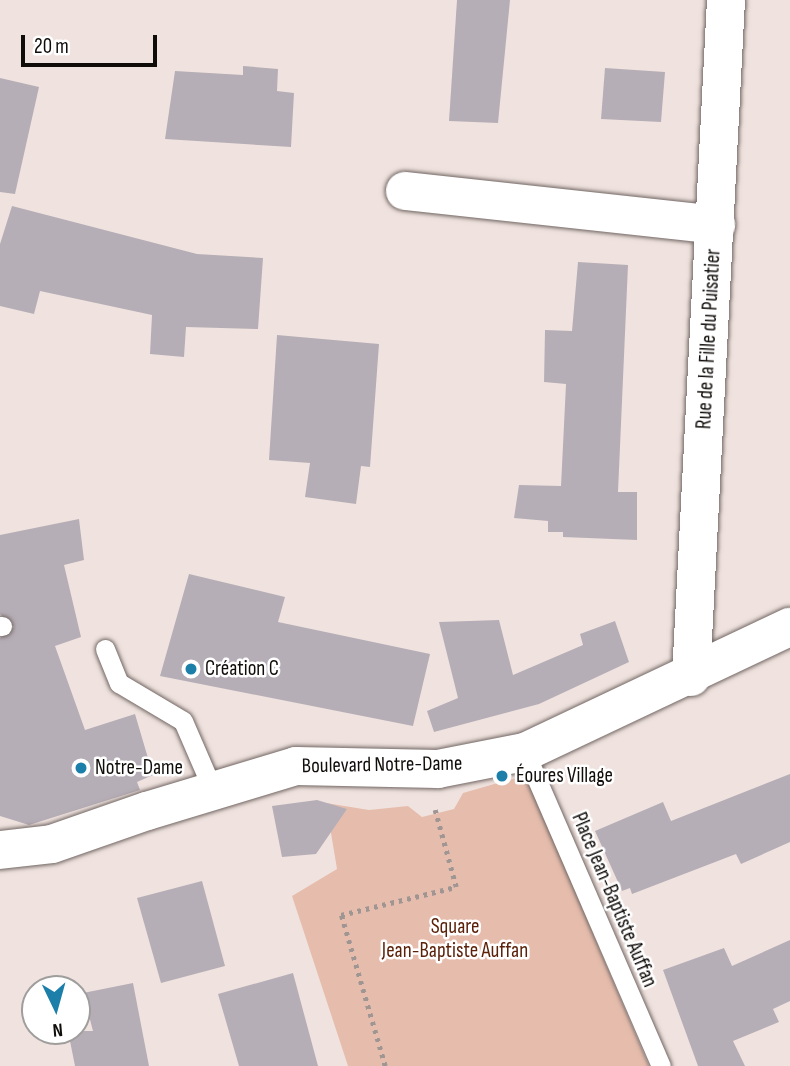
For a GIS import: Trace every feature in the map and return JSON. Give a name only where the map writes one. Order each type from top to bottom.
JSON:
[{"type":"street","name":"Rue de la Fille du Puisatier","points":[[691,677],[726,0]]},
{"type":"street","points":[[405,191],[716,225]]},
{"type":"street","name":"Boulevard Notre-Dame","points":[[0,850],[52,844],[212,788],[296,766],[438,769],[525,752],[691,677],[790,627]]},
{"type":"lane","points":[[105,649],[119,683],[183,720],[212,788]]},
{"type":"lane","name":"Place Jean-Baptiste Auffan","points":[[525,752],[661,1066]]},
{"type":"path","points":[[385,1066],[341,915],[456,887],[435,810]]},
{"type":"green space","name":"Square Jean-Baptiste Auffan","points":[[526,775],[649,1066],[348,1066],[292,896],[337,869],[326,803],[369,810],[408,806],[422,817],[454,809],[463,793]]},
{"type":"building","points":[[457,0],[510,0],[498,123],[449,121]]},
{"type":"building","points":[[243,66],[278,69],[277,91],[294,93],[291,147],[165,139],[175,71],[243,75]]},
{"type":"building","points":[[605,68],[665,72],[661,122],[601,119]]},
{"type":"building","points":[[0,78],[39,87],[15,194],[0,192]]},
{"type":"building","points":[[12,206],[197,254],[263,258],[258,329],[186,327],[184,357],[150,354],[152,315],[40,291],[34,314],[0,306],[0,244]]},
{"type":"building","points":[[578,262],[628,265],[618,492],[637,492],[637,540],[563,537],[563,532],[548,532],[548,521],[514,518],[519,485],[561,486],[566,384],[544,382],[545,330],[572,331]]},
{"type":"building","points":[[277,335],[379,344],[370,467],[361,466],[356,504],[305,497],[310,463],[269,460]]},
{"type":"building","points":[[79,519],[84,560],[64,565],[81,637],[55,646],[85,730],[135,714],[153,775],[137,782],[140,790],[29,825],[0,816],[0,638],[14,627],[0,614],[0,535]]},
{"type":"building","points":[[189,574],[285,597],[278,622],[430,654],[413,726],[160,676]]},
{"type":"building","points":[[499,620],[513,675],[583,645],[580,634],[615,621],[629,662],[539,704],[434,732],[427,711],[458,698],[439,622]]},
{"type":"building","points":[[790,774],[790,842],[741,864],[736,854],[632,894],[630,888],[622,891],[595,831],[663,802],[671,821]]},
{"type":"building","points":[[317,800],[347,809],[316,854],[282,857],[272,806]]},
{"type":"building","points":[[202,881],[225,966],[161,983],[137,898]]},
{"type":"building","points":[[790,940],[790,1001],[773,1009],[779,1022],[733,1041],[745,1066],[698,1066],[663,970],[724,948],[732,966]]},
{"type":"building","points":[[293,973],[318,1066],[239,1066],[218,994]]},
{"type":"building","points":[[133,983],[149,1066],[75,1066],[71,1045],[91,1045],[91,991]]},
{"type":"place","name":"Création C","points":[[191,669]]},
{"type":"place","name":"Notre-Dame","points":[[81,768]]},
{"type":"place","name":"Éoures Village","points":[[502,776]]}]
